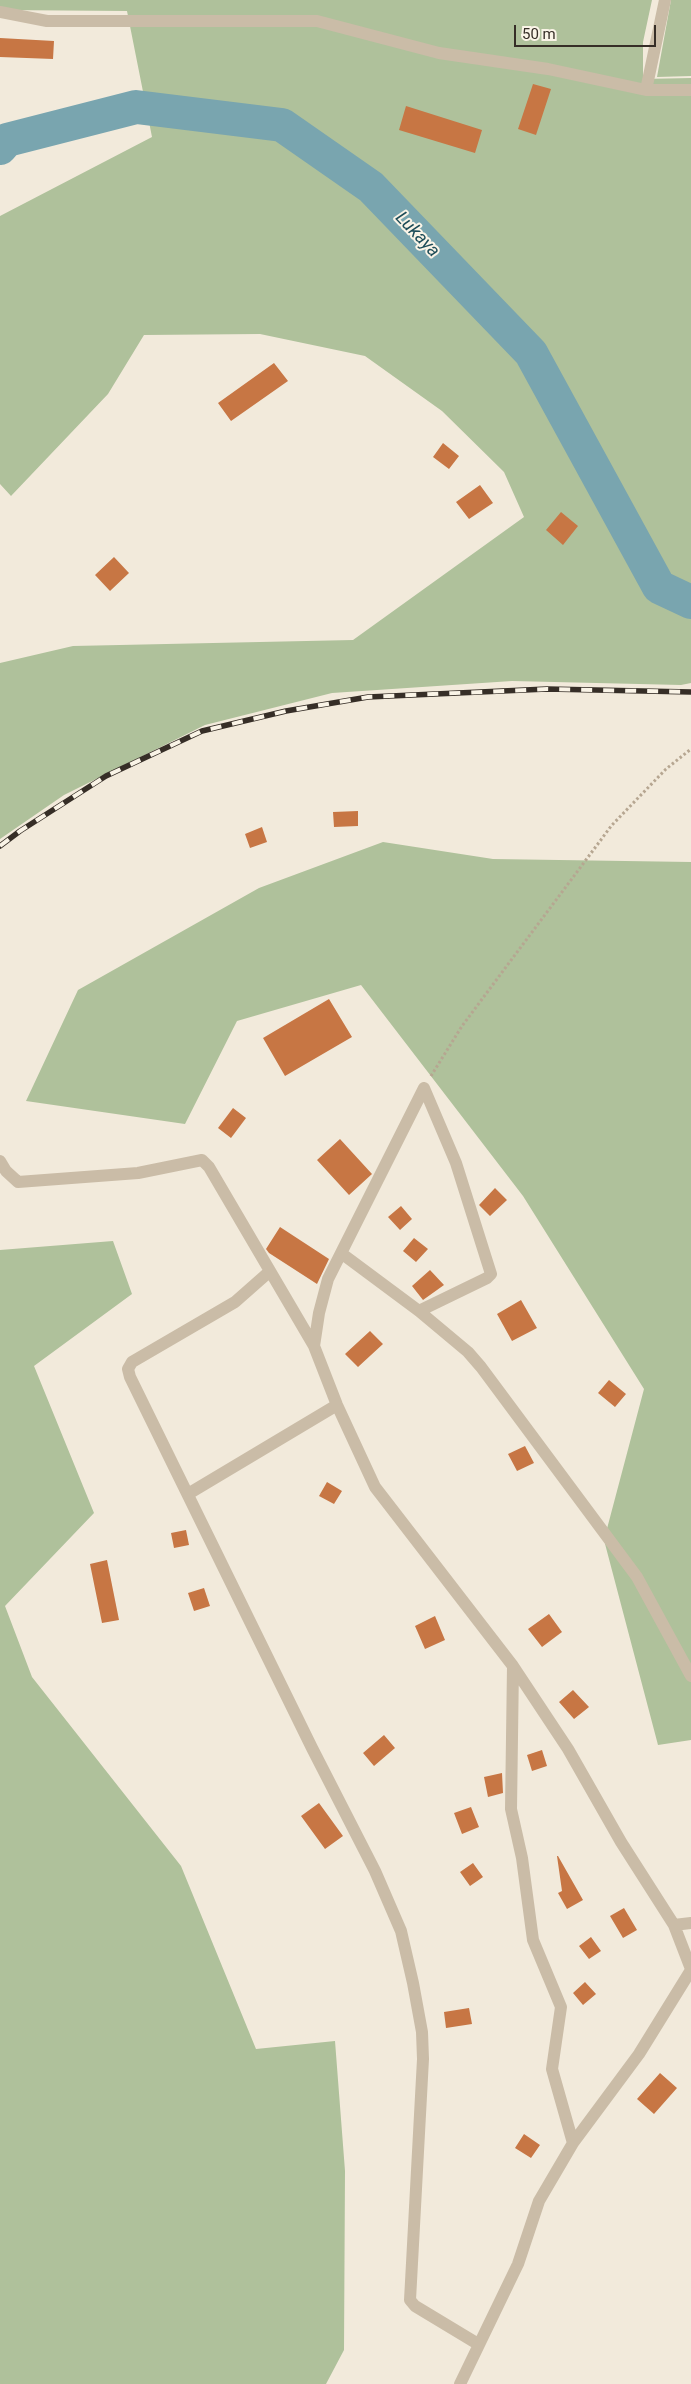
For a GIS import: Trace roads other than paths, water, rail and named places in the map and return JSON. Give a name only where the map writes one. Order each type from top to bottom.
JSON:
[{"type":"street","points":[[646,90],[665,0]]},
{"type":"street","points":[[0,12],[48,21],[317,21],[439,53],[548,69],[646,90],[691,90]]},
{"type":"street","points":[[314,1346],[318,1313],[328,1280],[424,1088],[456,1163],[491,1274],[487,1278],[419,1311]]},
{"type":"street","points":[[0,1160],[6,1171],[18,1182],[138,1173],[202,1160],[209,1167],[314,1346],[337,1405],[375,1487],[513,1666],[568,1749],[621,1842],[674,1925],[691,1969],[639,2054],[573,2143],[539,2201],[518,2264],[460,2384]]},
{"type":"street","points":[[341,1253],[419,1311],[468,1352],[550,1457],[637,1577],[691,1676]]},
{"type":"street","points":[[269,1272],[235,1302],[132,1362],[128,1369],[134,1386],[312,1748],[375,1870],[401,1931],[422,2032],[423,2059],[410,2300],[415,2306],[478,2344]]},
{"type":"street","points":[[188,1494],[337,1405]]},
{"type":"street","points":[[513,1666],[511,1809],[522,1858],[533,1940],[561,2007],[552,2069],[573,2143]]},
{"type":"street","points":[[674,1925],[691,1923]]},
{"type":"waterway","name":"Lukaya","points":[[0,148],[7,140],[136,107],[282,125],[371,187],[531,353],[659,587],[691,602]]},
{"type":"railway","points":[[0,846],[106,776],[202,731],[286,711],[368,697],[547,689],[691,692]]}]
